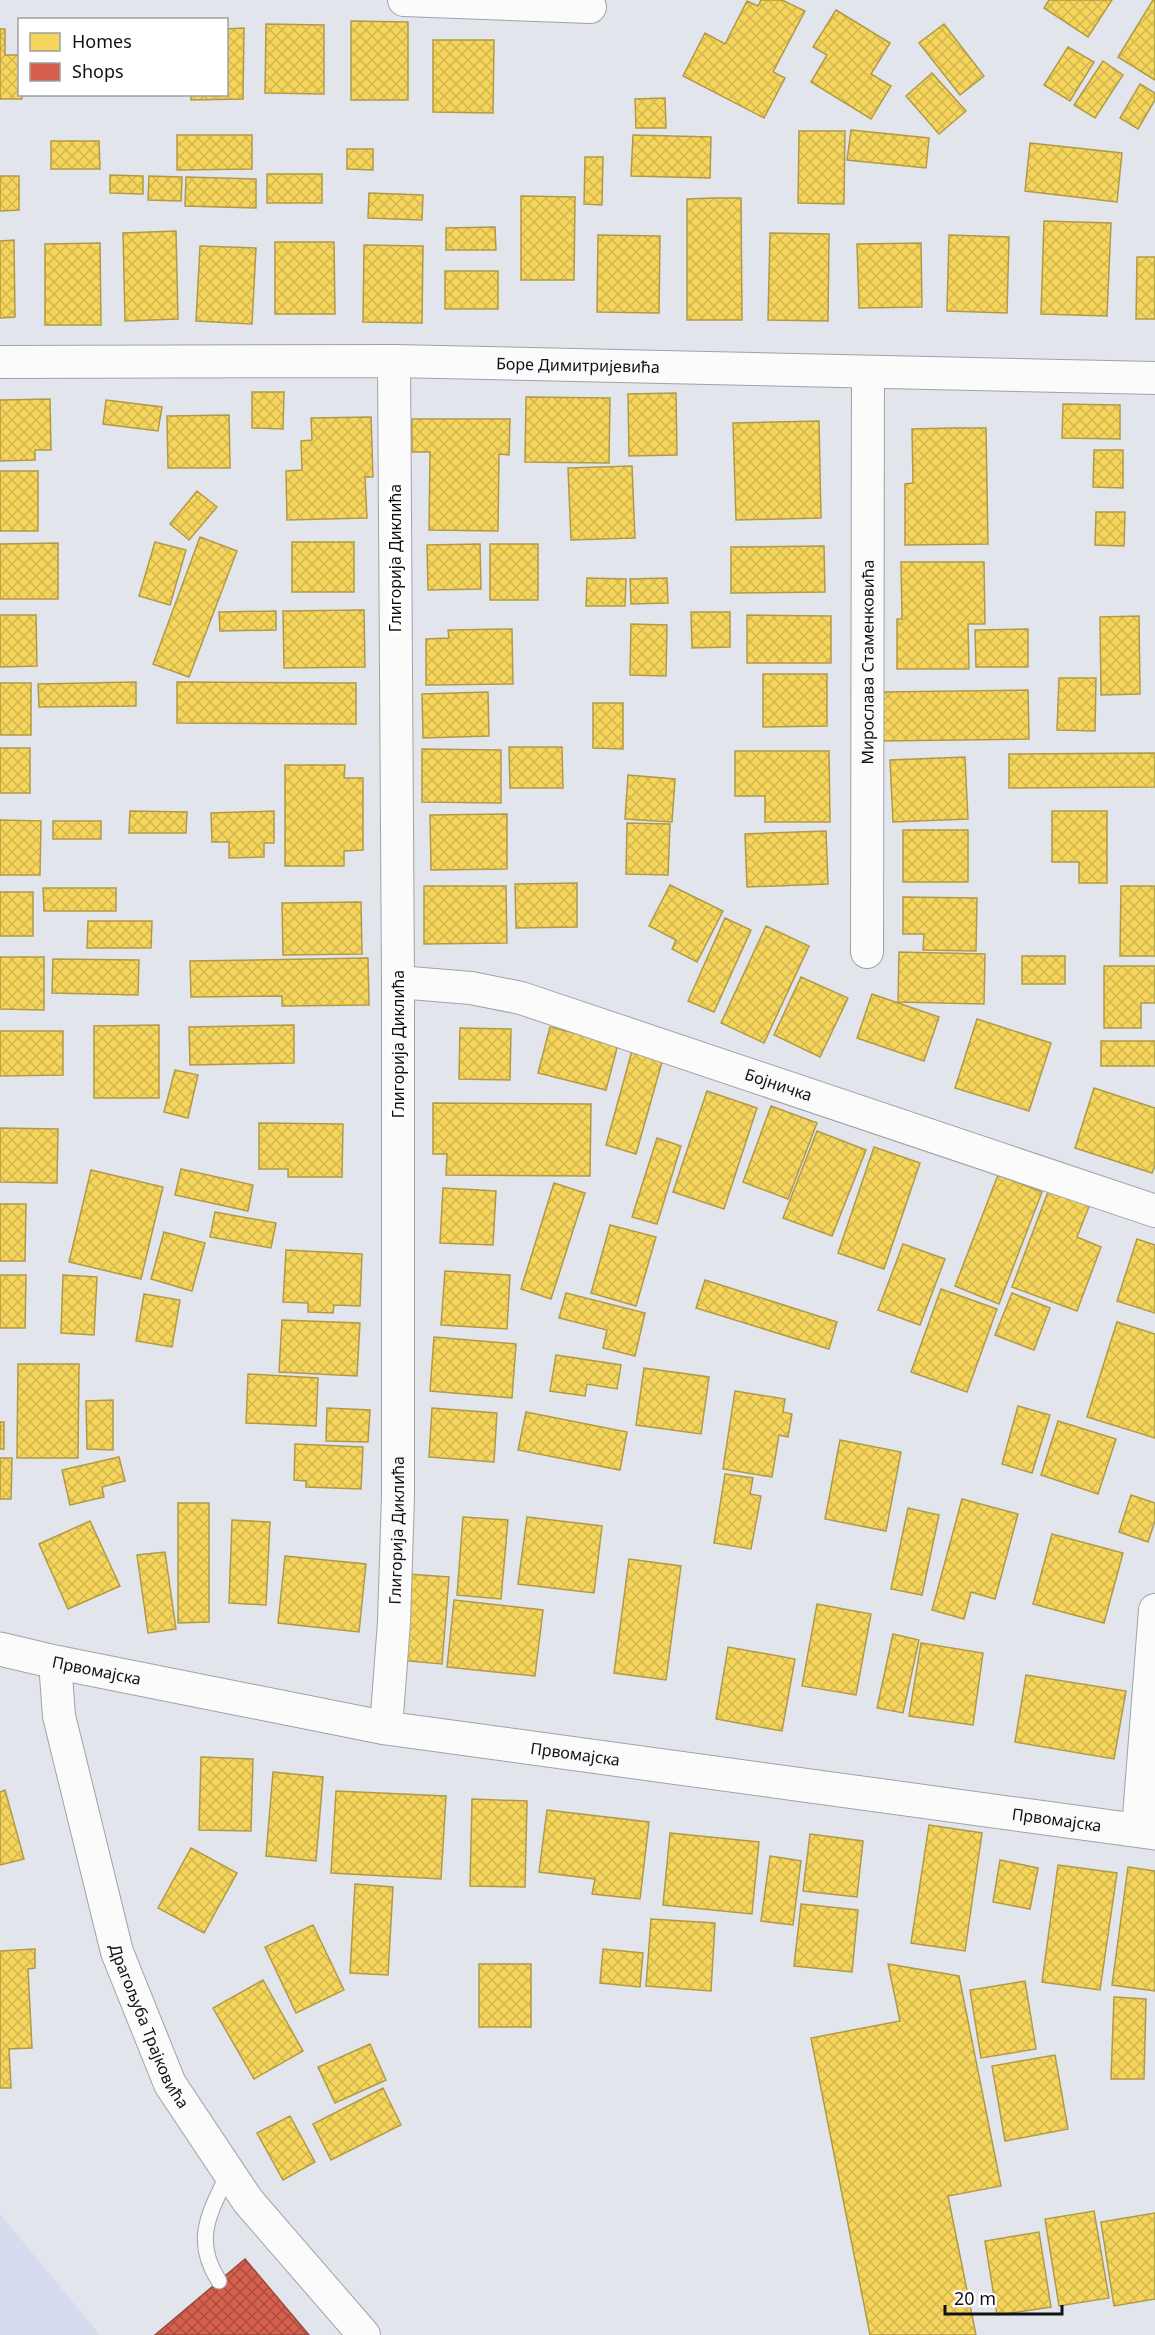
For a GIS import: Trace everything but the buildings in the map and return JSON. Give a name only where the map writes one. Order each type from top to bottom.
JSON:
[{"type":"main road","name":"Првомајска","points":[[0,1649],[386,1728],[1147,1832]]},
{"type":"street","points":[[404,0],[590,7]]},
{"type":"street","name":"Боре Димитријевића","points":[[0,362],[394,361],[1155,378]]},
{"type":"street","name":"Глигорија Диклића","points":[[386,1728],[394,1622],[398,1496],[398,982],[394,361]]},
{"type":"street","name":"Мирослава Стаменковића","points":[[867,952],[868,373]]},
{"type":"street","name":"Бојничка","points":[[398,982],[471,988],[521,998],[1155,1211]]},
{"type":"street","points":[[1147,1832],[1155,1610]]},
{"type":"street","name":"Драгољуба Трајковића","points":[[55,1662],[59,1716],[117,1952],[170,2084],[248,2201],[364,2335]]},
{"type":"lane","points":[[219,2281],[208,2265],[206,2228],[210,2212],[229,2172]]},
{"type":"shaded area","points":[[0,2214],[100,2335],[0,2335]]}]
